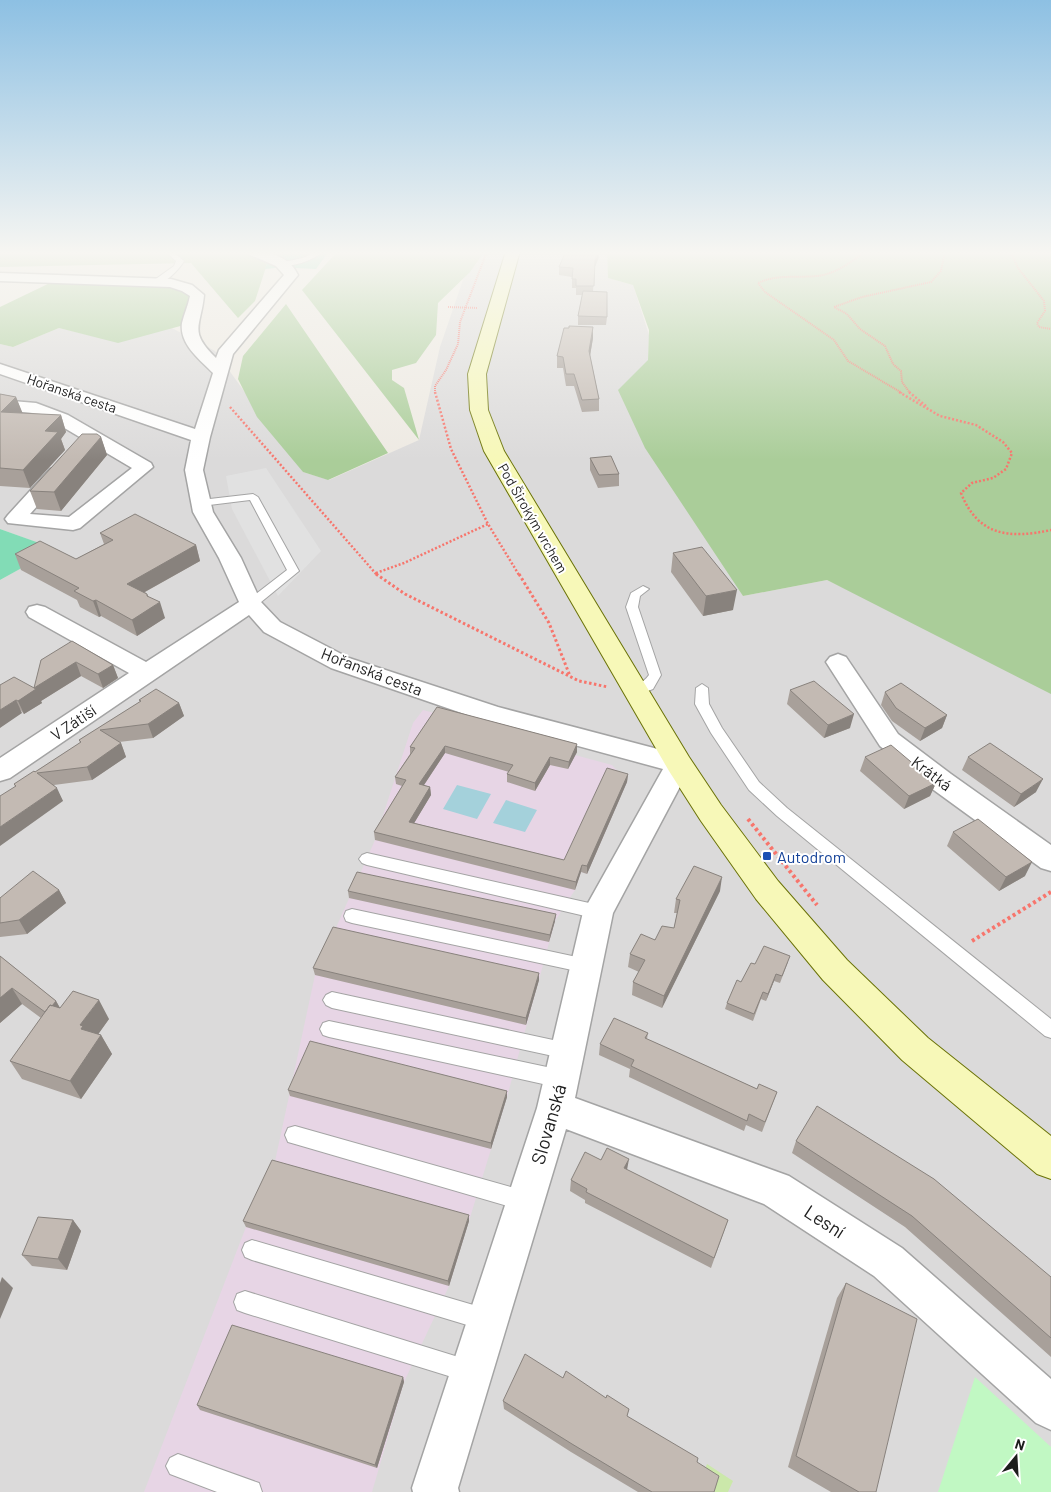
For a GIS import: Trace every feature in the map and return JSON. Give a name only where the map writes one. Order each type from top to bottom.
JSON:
[{"type":"street","points":[[191,321],[190,325],[195,345],[219,381]]},
{"type":"street","points":[[219,381],[225,353],[252,321]]},
{"type":"street","name":"Pod Širokým vrchem","points":[[492,321],[477,374],[479,410],[494,451],[679,764],[711,813],[767,890],[835,970],[915,1049],[1051,1160]]},
{"type":"street","name":"Hořanská cesta","points":[[0,369],[201,437]]},
{"type":"street","name":"Hořanská cesta","points":[[219,381],[201,437],[194,470],[201,503],[203,512],[230,558],[251,604],[272,627],[340,663],[491,714],[679,764]]},
{"type":"street","points":[[0,405],[36,408],[62,419],[81,443],[144,467],[74,524],[15,519],[81,443],[122,410]]},
{"type":"street","name":"V Zátiší","points":[[0,771],[251,604]]},
{"type":"street","points":[[38,612],[146,673]]},
{"type":"street","name":"Krátká","points":[[838,662],[889,740],[941,781],[1051,860]]},
{"type":"street","name":"Slovanská","points":[[436,1492],[434,1488],[525,1201],[561,1079],[598,912],[679,764]]},
{"type":"street","name":"Lesní","points":[[561,1079],[776,1189],[888,1262],[1051,1408]]},
{"type":"lane","points":[[201,503],[253,497],[294,571],[251,604]]},
{"type":"lane","points":[[636,692],[648,686],[655,675],[632,607],[636,595],[643,589]]},
{"type":"lane","points":[[702,688],[702,704],[716,730],[754,786],[782,812],[1051,1030]]},
{"type":"lane","points":[[367,859],[598,912]]},
{"type":"lane","points":[[352,916],[586,966]]},
{"type":"lane","points":[[332,1000],[561,1079]]},
{"type":"lane","points":[[328,1029],[561,1079]]},
{"type":"lane","points":[[295,1135],[525,1201]]},
{"type":"lane","points":[[252,1250],[488,1320]]},
{"type":"lane","points":[[245,1302],[471,1372]]},
{"type":"lane","points":[[178,1466],[250,1492]]},
{"type":"path","points":[[806,321],[834,340],[848,361],[931,410],[956,421],[976,425],[1003,442],[1012,453],[1006,470],[993,478],[972,483],[961,493],[965,506],[982,526],[1005,534],[1032,535],[1051,530]]},
{"type":"path","points":[[853,321],[860,329],[885,346],[893,364],[901,371],[899,377],[902,384],[931,410]]},
{"type":"path","points":[[1038,321],[1039,327],[1051,329]]},
{"type":"path","points":[[219,381],[376,573],[405,594],[570,677],[579,681],[636,692]]},
{"type":"path","points":[[376,573],[404,564],[488,524],[549,623],[570,677]]},
{"type":"path","points":[[742,811],[819,908]]},
{"type":"path","points":[[955,952],[1051,892]]},
{"type":"shaded area","points":[[449,321],[644,321],[649,335],[648,360],[743,596],[827,580],[1051,688],[1051,1492],[0,1492],[0,580],[55,549],[0,529],[0,344],[13,347],[59,328],[118,342],[170,327],[215,351],[303,472],[329,480],[419,440],[440,347]]},
{"type":"shaded area","points":[[266,468],[321,551],[278,596],[232,509],[226,476]]},
{"type":"shaded area","points":[[423,710],[577,752],[575,755],[612,765],[627,782],[587,874],[581,872],[575,890],[555,921],[507,1097],[449,1286],[404,1382],[372,1492],[144,1492],[246,1227],[274,1166],[315,975],[375,840],[413,723]]},
{"type":"green space","points":[[0,321],[185,321],[184,325],[118,343],[59,328],[13,347],[0,344]]},
{"type":"green space","points":[[272,321],[297,321],[388,453],[328,480],[303,472],[257,417],[238,379],[243,356]]},
{"type":"green space","points":[[326,321],[437,321],[436,335],[416,363],[392,370],[392,380],[404,388],[419,440]]},
{"type":"green space","points":[[646,321],[1051,321],[1051,694],[827,580],[743,596],[645,448],[618,390],[648,360],[649,330]]},
{"type":"green space","points":[[0,529],[56,549],[0,580]]},
{"type":"green space","points":[[975,1377],[1051,1447],[1051,1492],[938,1492]]},
{"type":"green space","points":[[707,1464],[733,1481],[728,1492],[712,1492],[703,1475]]},
{"type":"water","points":[[457,785],[491,794],[477,819],[443,809]]},
{"type":"water","points":[[506,800],[537,810],[525,832],[493,823]]},
{"type":"building","points":[[569,326],[593,327],[589,351],[599,399],[582,400],[574,374],[566,374],[563,357],[557,356],[564,328],[569,328]]},
{"type":"building","points":[[0,394],[16,397],[1,412],[61,415],[45,431],[58,432],[23,470],[0,468]]},
{"type":"building","points":[[82,434],[97,434],[101,437],[54,492],[30,491]]},
{"type":"building","points":[[611,456],[619,474],[599,475],[590,458]]},
{"type":"building","points":[[135,514],[196,545],[127,584],[160,602],[132,620],[96,600],[93,601],[74,591],[79,588],[15,554],[40,541],[76,559],[113,540],[100,533]]},
{"type":"building","points":[[702,547],[737,590],[706,596],[673,553]]},
{"type":"building","points":[[72,641],[113,665],[98,674],[76,662],[34,688],[41,660]]},
{"type":"building","points":[[14,677],[36,689],[0,710],[0,685]]},
{"type":"building","points":[[814,681],[854,714],[828,725],[790,690]]},
{"type":"building","points":[[901,683],[947,715],[925,728],[896,708],[885,692]]},
{"type":"building","points":[[156,689],[179,703],[148,724],[100,730],[121,743],[87,767],[37,773],[57,788],[0,827],[0,796],[16,786],[14,784],[81,742],[79,740],[141,701],[139,700]]},
{"type":"building","points":[[437,707],[577,744],[569,762],[550,757],[535,783],[507,774],[513,765],[445,746],[419,784],[430,787],[409,822],[564,860],[607,768],[628,774],[587,866],[582,865],[576,882],[374,832],[406,780],[395,777],[415,748],[410,747]]},
{"type":"building","points":[[990,743],[1043,779],[1021,794],[968,757]]},
{"type":"building","points":[[891,745],[936,783],[909,796],[865,757]]},
{"type":"building","points":[[978,819],[1032,862],[1006,877],[953,832]]},
{"type":"building","points":[[694,866],[722,877],[664,996],[633,982],[645,960],[630,954],[641,934],[655,940],[662,926],[674,928],[680,900],[676,899]]},
{"type":"building","points":[[33,871],[59,890],[19,920],[0,923],[0,898]]},
{"type":"building","points":[[357,872],[556,914],[550,935],[348,891]]},
{"type":"building","points":[[333,927],[539,973],[526,1018],[313,968]]},
{"type":"building","points":[[764,946],[790,956],[782,976],[776,974],[768,994],[763,992],[754,1014],[727,1003],[737,980],[741,982],[751,963],[755,964]]},
{"type":"building","points":[[0,956],[56,1001],[52,1006],[50,1005],[45,1012],[12,988],[0,998]]},
{"type":"building","points":[[73,991],[99,1000],[80,1025],[83,1026],[81,1029],[101,1035],[70,1081],[10,1061],[50,1005],[60,1008]]},
{"type":"building","points":[[614,1018],[648,1033],[645,1038],[757,1089],[759,1084],[777,1092],[765,1122],[749,1114],[747,1121],[631,1066],[634,1060],[600,1044]]},
{"type":"building","points":[[310,1041],[507,1091],[491,1143],[288,1090]]},
{"type":"building","points":[[817,1106],[934,1179],[1051,1277],[1051,1338],[912,1216],[796,1141]]},
{"type":"building","points":[[607,1148],[629,1159],[624,1168],[728,1220],[714,1258],[586,1192],[587,1189],[571,1180],[585,1152],[601,1160]]},
{"type":"building","points":[[272,1160],[469,1215],[448,1281],[243,1221]]},
{"type":"building","points":[[38,1217],[73,1220],[58,1259],[22,1255]]},
{"type":"building","points":[[846,1283],[917,1319],[876,1492],[859,1492],[796,1456]]},
{"type":"building","points":[[232,1325],[403,1377],[375,1465],[197,1405]]},
{"type":"building","points":[[525,1354],[563,1378],[566,1371],[606,1398],[607,1395],[629,1409],[627,1416],[698,1458],[697,1462],[719,1476],[714,1492],[652,1492],[503,1401]]},
{"type":"place","name":"Autodrom","points":[[767,856]]}]
